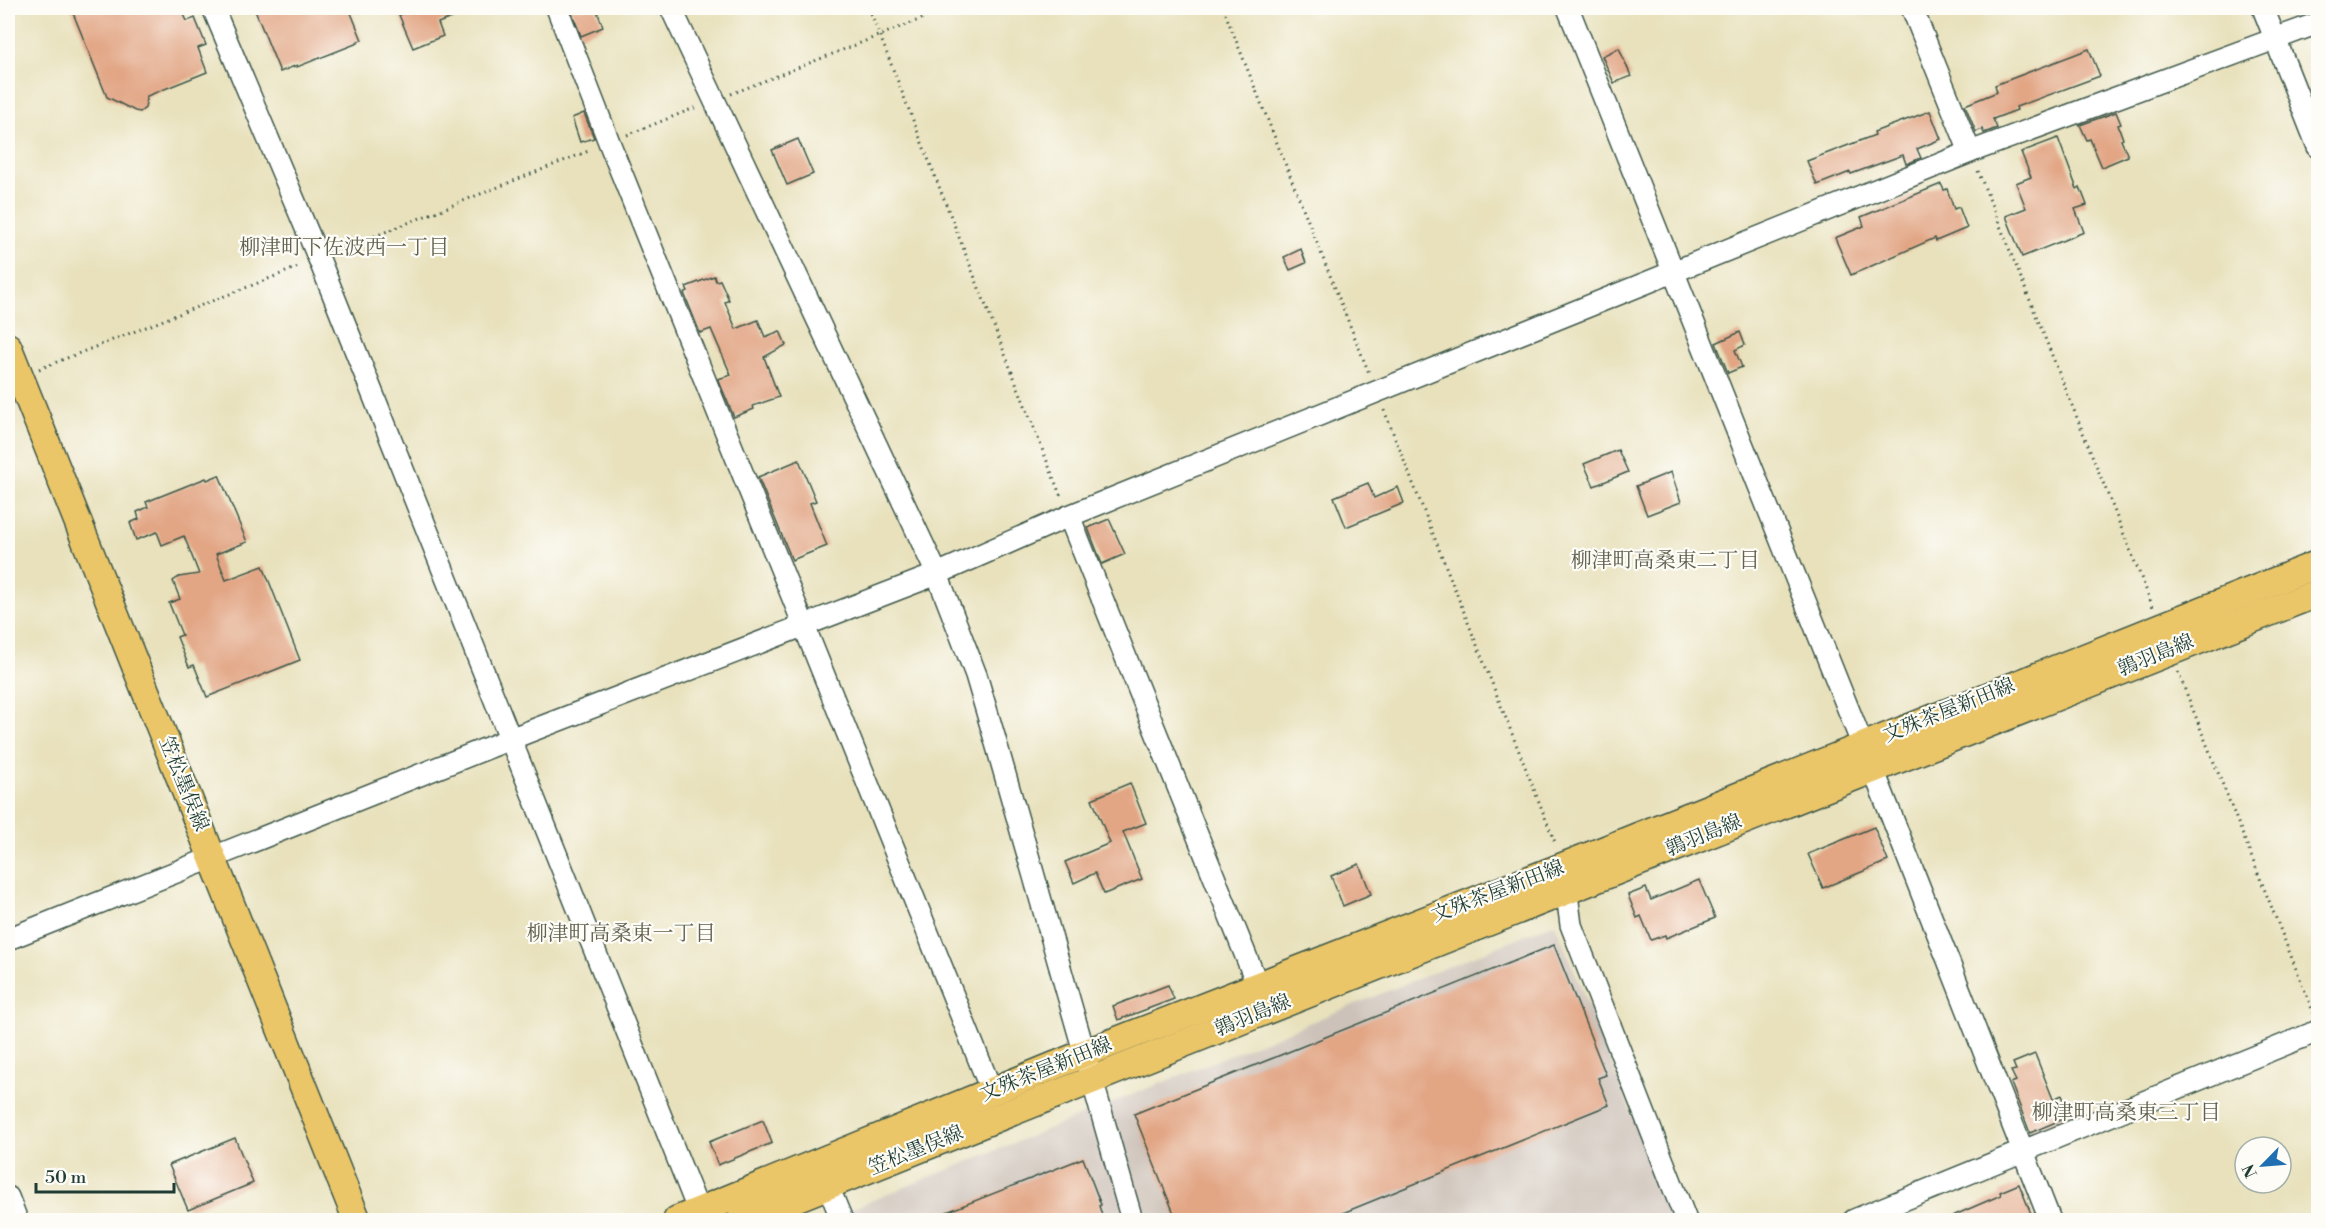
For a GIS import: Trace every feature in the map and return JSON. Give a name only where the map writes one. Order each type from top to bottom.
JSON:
[{"type":"main road","name":"笠松墨俣線","points":[[8,348],[357,1221]]},
{"type":"main road","name":"文殊茶屋新田線","points":[[1868,757],[2160,626],[2319,564]]},
{"type":"main road","name":"鶉羽島線","points":[[1091,1082],[1565,878],[1868,757],[2169,651],[2319,593]]},
{"type":"main road","name":"文殊茶屋新田線","points":[[688,1216],[1083,1054],[1258,986],[1565,878]]},
{"type":"main road","name":"笠松墨俣線","points":[[741,1221],[1091,1082]]},
{"type":"street","points":[[213,8],[319,259],[510,739],[688,1216]]},
{"type":"street","points":[[557,8],[992,1092]]},
{"type":"street","points":[[671,8],[937,574],[979,685],[1132,1221]]},
{"type":"street","points":[[1568,8],[1868,757],[2050,1221]]},
{"type":"street","points":[[1912,8],[1970,152]]},
{"type":"street","points":[[2263,8],[2319,147]]},
{"type":"street","points":[[8,939],[510,739],[937,574],[1069,516],[1970,152],[2319,23]]},
{"type":"street","points":[[1069,516],[1258,986]]},
{"type":"street","points":[[1565,878],[1571,925],[1686,1221]]},
{"type":"street","points":[[1854,1221],[2319,1031]]},
{"type":"street","points":[[828,1186],[842,1221]]},
{"type":"street","points":[[8,1197],[17,1221]]},
{"type":"path","points":[[869,8],[1069,516]]},
{"type":"path","points":[[19,377],[949,8]]},
{"type":"path","points":[[1223,8],[1377,393],[1565,878]]},
{"type":"path","points":[[1970,152],[2160,626]]},
{"type":"path","points":[[2169,651],[2319,1024]]},
{"type":"shaded area","points":[[1555,923],[1675,1220],[824,1220]]},
{"type":"building","points":[[71,8],[181,8],[187,21],[195,18],[206,45],[198,48],[207,72],[147,96],[145,108],[140,112],[135,111],[107,97]]},
{"type":"building","points":[[254,8],[349,8],[362,40],[280,72]]},
{"type":"building","points":[[402,8],[476,9],[438,23],[443,36],[413,48],[399,15],[404,13]]},
{"type":"building","points":[[570,8],[596,8],[603,27],[581,36]]},
{"type":"building","points":[[1619,48],[1631,76],[1614,83],[1602,56]]},
{"type":"building","points":[[2089,49],[2100,76],[2016,107],[2017,110],[1993,119],[1997,128],[1984,133],[1982,129],[1976,132],[1965,105],[1997,92],[1995,85]]},
{"type":"building","points":[[1930,111],[1941,139],[1917,149],[1921,158],[1906,164],[1903,155],[1817,185],[1807,161]]},
{"type":"building","points":[[2116,112],[2121,124],[2118,125],[2123,139],[2121,140],[2128,156],[2102,167],[2090,139],[2087,140],[2080,125]]},
{"type":"building","points":[[584,113],[594,138],[580,142],[572,118]]},
{"type":"building","points":[[2058,138],[2077,189],[2080,187],[2087,205],[2075,209],[2084,232],[2022,257],[2006,216],[2026,208],[2016,183],[2031,177],[2021,152]]},
{"type":"building","points":[[798,139],[813,174],[787,185],[772,150]]},
{"type":"building","points":[[1941,184],[1944,190],[1947,189],[1954,209],[1959,207],[1967,228],[1936,241],[1935,238],[1851,275],[1835,238],[1864,226],[1861,217]]},
{"type":"building","points":[[1301,249],[1306,263],[1290,270],[1284,257]]},
{"type":"building","points":[[714,276],[716,281],[720,280],[729,300],[725,302],[736,329],[758,320],[765,337],[780,331],[786,345],[764,357],[779,397],[753,406],[754,409],[734,417],[718,379],[731,375],[711,329],[700,333],[684,293],[688,291],[686,287]]},
{"type":"building","points":[[1740,332],[1745,345],[1735,350],[1742,367],[1728,373],[1716,343]]},
{"type":"building","points":[[1618,450],[1628,472],[1594,486],[1584,464]]},
{"type":"building","points":[[799,460],[816,501],[810,503],[827,546],[792,560],[758,477]]},
{"type":"building","points":[[1671,472],[1681,502],[1647,515],[1636,486]]},
{"type":"building","points":[[219,475],[247,542],[216,554],[226,580],[263,566],[300,660],[207,697],[194,665],[189,667],[177,637],[182,635],[169,603],[180,599],[173,581],[179,577],[199,574],[184,536],[162,545],[157,532],[136,540],[130,523],[139,519],[137,512],[148,507],[146,502]]},
{"type":"building","points":[[1368,483],[1374,498],[1398,487],[1404,503],[1346,527],[1334,497]]},
{"type":"building","points":[[1109,519],[1125,554],[1102,564],[1088,528]]},
{"type":"building","points":[[1130,783],[1146,823],[1123,832],[1142,879],[1104,894],[1095,873],[1074,883],[1065,862],[1110,843],[1092,799]]},
{"type":"building","points":[[1874,827],[1888,861],[1823,888],[1808,854]]},
{"type":"building","points":[[1359,864],[1371,894],[1343,906],[1331,876]]},
{"type":"building","points":[[1699,880],[1715,918],[1666,938],[1665,935],[1651,940],[1641,916],[1637,918],[1628,895],[1646,888],[1651,900]]},
{"type":"building","points":[[1554,945],[1606,1075],[1598,1078],[1609,1105],[1323,1221],[1177,1221],[1134,1114]]},
{"type":"building","points":[[1168,985],[1174,999],[1118,1020],[1113,1006]]},
{"type":"building","points":[[2035,1054],[2053,1099],[2062,1095],[2070,1116],[2030,1133],[2011,1083],[2016,1081],[2011,1071],[2016,1070],[2013,1063]]},
{"type":"building","points":[[763,1120],[772,1143],[718,1165],[709,1142]]},
{"type":"building","points":[[235,1138],[253,1183],[188,1210],[169,1165]]},
{"type":"building","points":[[1083,1158],[1101,1205],[1099,1206],[1104,1221],[924,1221]]},
{"type":"building","points":[[2019,1184],[2034,1221],[1941,1221],[2001,1195],[2000,1192]]},
{"type":"district","name":"柳津町下佐波西一丁目","points":[[344,248]]},
{"type":"district","name":"柳津町高桑東二丁目","points":[[1665,561]]},
{"type":"district","name":"柳津町高桑東一丁目","points":[[621,934]]},
{"type":"district","name":"柳津町高桑東三丁目","points":[[2126,1113]]}]
